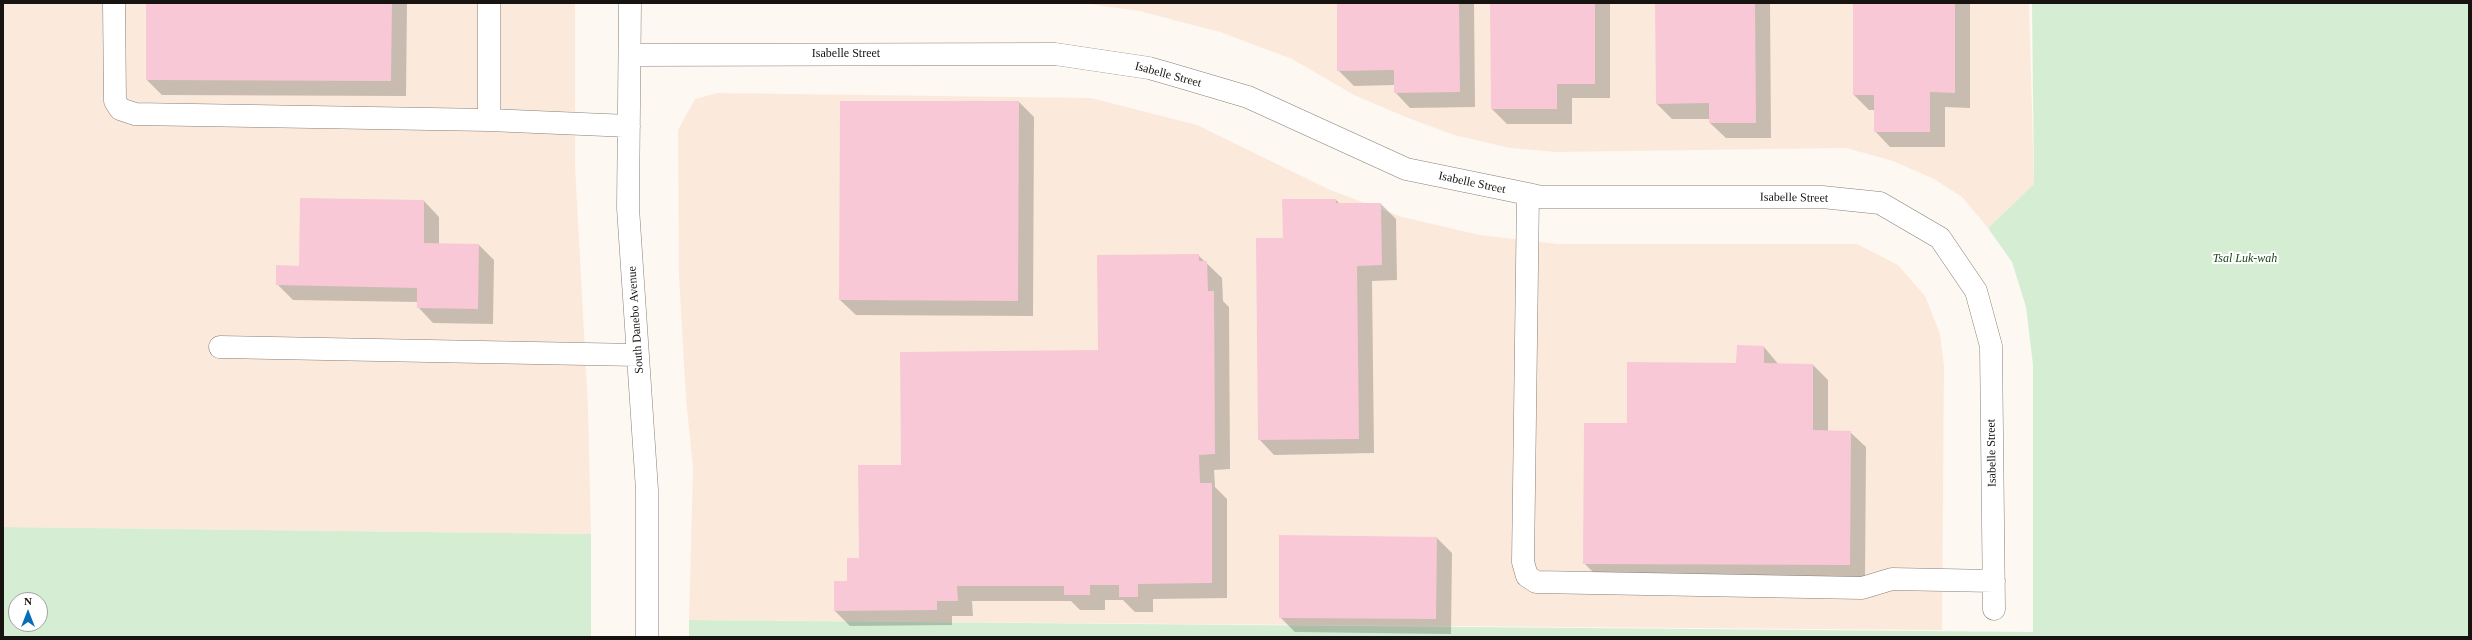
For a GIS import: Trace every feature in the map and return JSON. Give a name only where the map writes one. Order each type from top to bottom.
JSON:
[{"type":"street","points":[[114,3],[115,100],[120,109],[135,114],[489,120],[629,126]]},
{"type":"street","points":[[489,3],[489,120]]},
{"type":"street","name":"South Danebo Avenue","points":[[630,3],[628,208],[647,490],[647,637]]},
{"type":"street","name":"Isabelle Street","points":[[630,55],[1055,54],[1149,68],[1248,97],[1406,169],[1541,197],[1822,197],[1880,203],[1940,238],[1976,291],[1991,346],[1994,609]]},
{"type":"street","points":[[1528,194],[1523,562],[1526,576],[1536,582],[1862,588],[1892,579],[1994,580]]},
{"type":"street","points":[[220,347],[638,355]]},
{"type":"shaded area","points":[[3,3],[575,3],[575,165],[588,407],[591,534],[3,527]]},
{"type":"shaded area","points":[[1081,3],[2029,3],[2034,184],[1988,228],[1962,197],[1934,179],[1893,161],[1846,148],[1556,152],[1510,148],[1454,135],[1408,118],[1354,95],[1292,59],[1220,32],[1139,11]]},
{"type":"shaded area","points":[[718,93],[1091,98],[1197,125],[1328,189],[1402,217],[1480,235],[1558,244],[1857,244],[1898,265],[1925,296],[1940,334],[1944,367],[1942,630],[689,620],[693,468],[686,399],[679,276],[678,130],[695,99]]},
{"type":"green space","name":"Tsal Luk-wah","points":[[2032,3],[2469,3],[2469,637],[689,637],[689,620],[2033,632],[2033,365],[2026,307],[2012,262],[1988,228],[2034,184]]},
{"type":"green space","points":[[3,527],[591,534],[591,637],[3,637]]},
{"type":"building","points":[[146,3],[392,3],[391,81],[146,80]]},
{"type":"building","points":[[1337,3],[1459,3],[1460,92],[1394,93],[1394,70],[1337,71]]},
{"type":"building","points":[[1490,3],[1595,3],[1595,84],[1557,84],[1557,109],[1491,109]]},
{"type":"building","points":[[1655,3],[1755,3],[1756,123],[1709,123],[1709,103],[1656,104]]},
{"type":"building","points":[[1853,3],[1955,3],[1955,93],[1930,92],[1930,132],[1874,132],[1874,95],[1853,95]]},
{"type":"building","points":[[840,101],[1019,101],[1018,301],[839,300]]},
{"type":"building","points":[[300,198],[424,200],[424,243],[479,244],[478,309],[417,308],[417,288],[276,285],[276,265],[299,266]]},
{"type":"building","points":[[1282,199],[1336,199],[1336,203],[1381,203],[1382,265],[1357,266],[1359,439],[1258,440],[1256,238],[1283,238]]},
{"type":"building","points":[[1199,254],[1199,261],[1207,261],[1208,291],[1214,291],[1215,454],[1199,455],[1200,483],[1212,483],[1212,583],[1138,584],[1138,597],[1119,597],[1119,585],[1090,585],[1090,595],[1064,595],[1064,586],[957,586],[958,601],[937,601],[937,610],[834,611],[834,581],[847,581],[847,558],[859,558],[858,465],[901,465],[900,352],[1098,350],[1097,255]]},
{"type":"building","points":[[1737,345],[1764,346],[1764,363],[1813,364],[1813,430],[1851,431],[1850,565],[1583,564],[1584,423],[1627,423],[1627,362],[1736,363]]},
{"type":"building","points":[[1279,535],[1437,537],[1436,619],[1279,618]]}]
